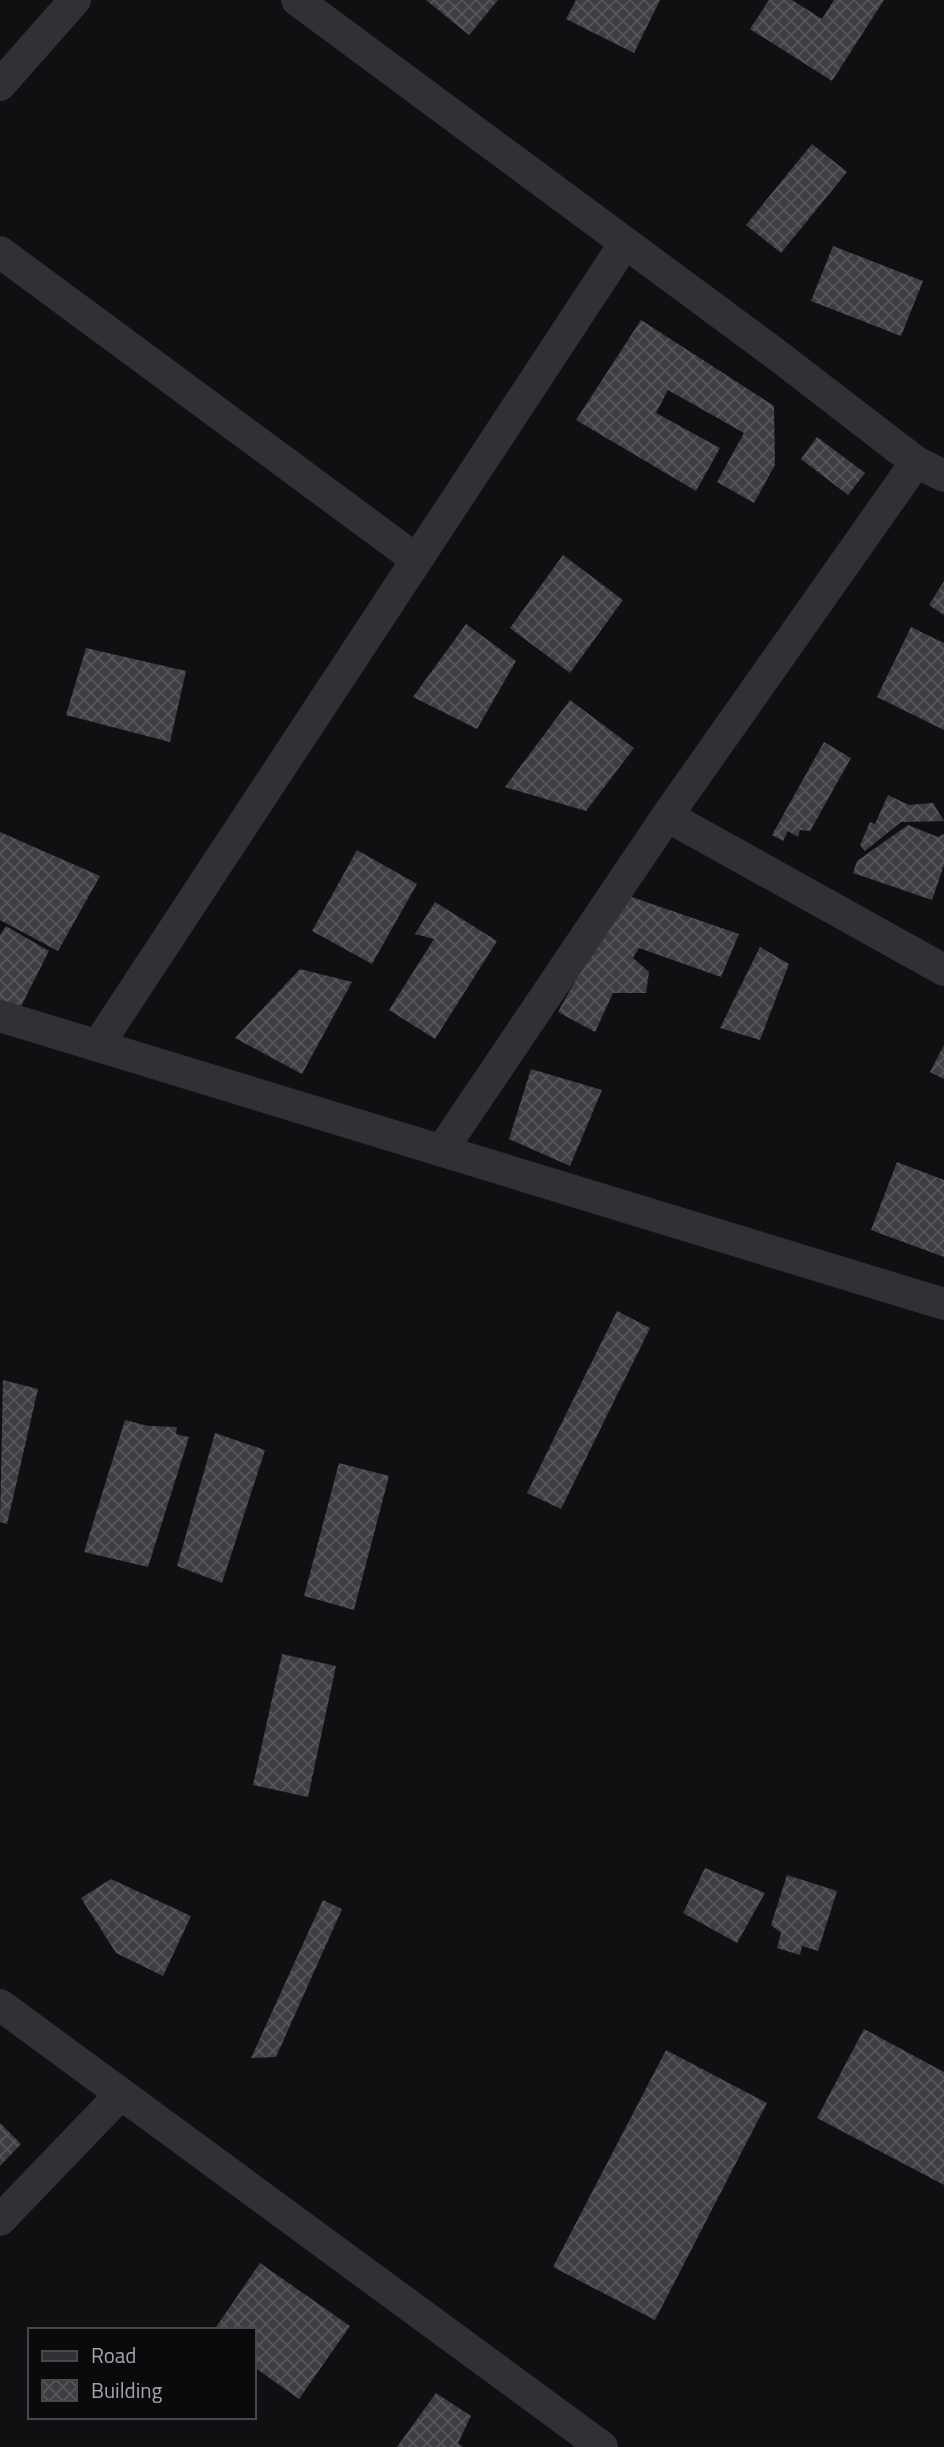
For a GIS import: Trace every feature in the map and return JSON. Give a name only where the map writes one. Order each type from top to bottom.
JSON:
[{"type":"street","points":[[0,85],[75,0]]},
{"type":"street","points":[[297,0],[916,462],[944,476]]},
{"type":"street","points":[[99,1045],[625,243]]},
{"type":"street","points":[[0,251],[417,560]]},
{"type":"street","points":[[442,1150],[667,816],[916,462]]},
{"type":"street","points":[[667,816],[944,970]]},
{"type":"street","points":[[0,1016],[944,1304]]},
{"type":"street","points":[[0,2005],[602,2447]]},
{"type":"street","points":[[0,2220],[121,2094]]},
{"type":"building","points":[[426,0],[498,0],[469,35]]},
{"type":"building","points":[[576,0],[660,0],[634,53],[566,19]]},
{"type":"building","points":[[769,0],[792,0],[822,19],[834,0],[884,0],[832,81],[750,29]]},
{"type":"building","points":[[812,144],[847,172],[781,253],[746,225]]},
{"type":"building","points":[[833,246],[923,281],[901,336],[811,301]]},
{"type":"building","points":[[641,320],[774,406],[775,465],[754,503],[717,482],[744,433],[668,390],[656,413],[720,448],[696,491],[576,420]]},
{"type":"building","points":[[817,437],[865,473],[848,495],[801,459]]},
{"type":"building","points":[[563,555],[623,600],[570,673],[510,628]]},
{"type":"building","points":[[944,581],[944,615],[929,605]]},
{"type":"building","points":[[466,624],[516,661],[477,729],[413,697]]},
{"type":"building","points":[[911,627],[944,643],[944,730],[877,697]]},
{"type":"building","points":[[86,648],[186,671],[170,742],[66,715]]},
{"type":"building","points":[[570,700],[634,748],[586,811],[505,787]]},
{"type":"building","points":[[824,742],[851,758],[810,831],[800,830],[798,837],[788,831],[783,841],[772,835]]},
{"type":"building","points":[[888,795],[909,805],[933,803],[944,821],[901,822],[865,851],[860,845],[870,822],[875,824]]},
{"type":"building","points":[[908,825],[938,837],[944,834],[944,865],[932,900],[853,873],[857,861]]},
{"type":"building","points":[[0,832],[100,876],[58,951],[0,920]]},
{"type":"building","points":[[357,850],[417,884],[372,964],[312,931]]},
{"type":"building","points":[[623,894],[739,934],[721,977],[639,948],[633,958],[649,972],[646,993],[613,993],[595,1032],[558,1012]]},
{"type":"building","points":[[435,902],[497,941],[435,1039],[389,1010],[434,939],[415,934]]},
{"type":"building","points":[[6,926],[49,951],[14,1020],[0,1013],[0,935]]},
{"type":"building","points":[[760,947],[789,964],[760,1040],[720,1028]]},
{"type":"building","points":[[300,969],[352,982],[302,1074],[235,1038]]},
{"type":"building","points":[[944,1045],[944,1079],[930,1072]]},
{"type":"building","points":[[531,1069],[602,1090],[570,1166],[509,1139]]},
{"type":"building","points":[[897,1162],[944,1180],[944,1257],[871,1230]]},
{"type":"building","points":[[617,1311],[650,1328],[561,1509],[527,1493]]},
{"type":"building","points":[[3,1380],[38,1389],[7,1524],[0,1522]]},
{"type":"building","points":[[125,1420],[148,1426],[177,1427],[176,1434],[189,1437],[148,1567],[84,1552]]},
{"type":"building","points":[[215,1433],[265,1450],[222,1583],[177,1566]]},
{"type":"building","points":[[339,1463],[389,1476],[354,1610],[304,1596]]},
{"type":"building","points":[[282,1654],[336,1666],[308,1797],[253,1785]]},
{"type":"building","points":[[705,1868],[765,1893],[737,1943],[683,1913]]},
{"type":"building","points":[[787,1875],[837,1891],[818,1951],[802,1946],[800,1955],[777,1948],[781,1933],[771,1925]]},
{"type":"building","points":[[111,1879],[191,1916],[163,1976],[116,1953],[81,1898]]},
{"type":"building","points":[[323,1900],[342,1909],[276,2057],[251,2058]]},
{"type":"building","points":[[864,2029],[944,2072],[944,2185],[817,2118]]},
{"type":"building","points":[[666,2050],[767,2103],[655,2320],[553,2267]]},
{"type":"building","points":[[0,2123],[21,2144],[0,2166]]},
{"type":"building","points":[[260,2263],[350,2326],[299,2399],[256,2368],[256,2328],[215,2328]]},
{"type":"building","points":[[436,2393],[471,2416],[458,2443],[463,2447],[397,2447]]}]
